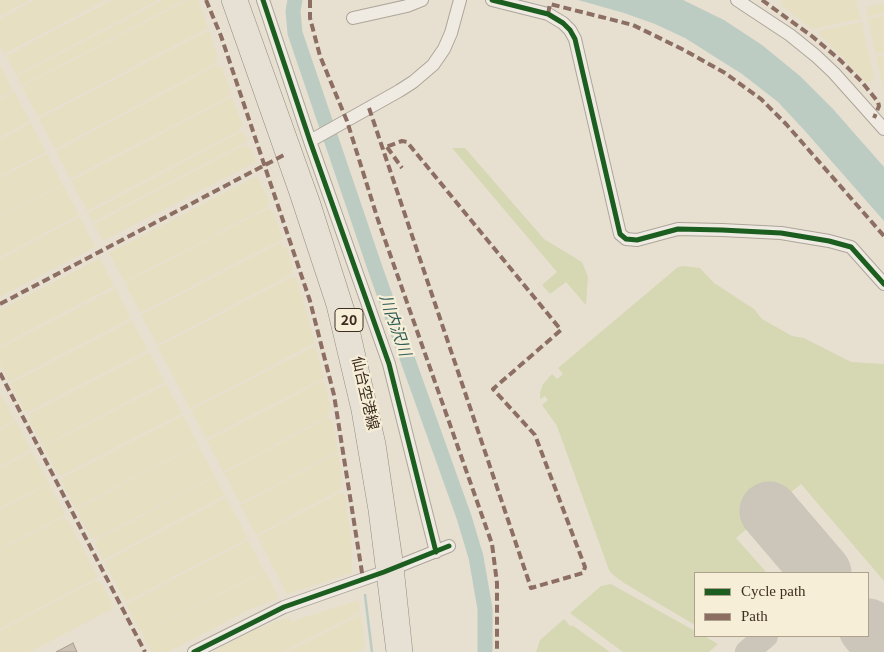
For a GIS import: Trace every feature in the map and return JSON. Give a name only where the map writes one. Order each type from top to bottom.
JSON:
[{"type":"main road","name":"仙台空港線","points":[[229,0],[334,305],[360,410],[405,652]]},
{"type":"main road","name":"仙台空港線","points":[[240,0],[316,213],[349,317],[378,444],[390,570],[394,652]]},
{"type":"street","points":[[263,0],[313,140],[388,364],[436,552]]},
{"type":"street","points":[[353,18],[407,6],[422,0]]},
{"type":"street","points":[[313,140],[413,82],[433,65],[444,49],[451,33],[460,0]]},
{"type":"street","points":[[492,0],[548,14],[563,23],[570,30],[575,39],[620,234],[626,239],[637,240],[678,229],[781,233],[829,241],[851,247],[884,284]]},
{"type":"street","points":[[737,0],[758,12],[816,56],[834,73],[884,129]]},
{"type":"street","points":[[194,652],[284,607],[390,570],[449,546]]},
{"type":"shaded area","points":[[0,0],[30,0],[0,16]]},
{"type":"shaded area","points":[[35,0],[106,0],[4,54],[0,45],[0,19]]},
{"type":"shaded area","points":[[112,0],[159,0],[16,75],[6,56]]},
{"type":"shaded area","points":[[163,0],[185,0],[21,86],[17,76]]},
{"type":"shaded area","points":[[188,0],[198,0],[208,28],[38,117],[22,87]]},
{"type":"shaded area","points":[[578,0],[683,0],[724,20],[762,45],[800,76],[833,109],[884,167],[884,221],[778,102],[742,74],[685,38],[655,24]]},
{"type":"shaded area","points":[[781,0],[856,0],[861,19],[812,29],[780,4],[782,3]]},
{"type":"shaded area","points":[[884,3],[884,13],[868,17],[866,7]]},
{"type":"shaded area","points":[[884,16],[884,52],[876,54],[868,19]]},
{"type":"shaded area","points":[[861,22],[875,80],[867,83],[820,35],[819,31]]},
{"type":"shaded area","points":[[209,30],[218,57],[216,58],[217,63],[55,149],[39,119]]},
{"type":"shaded area","points":[[884,55],[884,91],[876,57]]},
{"type":"shaded area","points":[[0,64],[13,90],[0,97]]},
{"type":"shaded area","points":[[217,65],[222,68],[232,95],[70,179],[56,151]]},
{"type":"shaded area","points":[[14,91],[30,121],[0,137],[0,99]]},
{"type":"shaded area","points":[[232,97],[243,126],[240,127],[240,130],[87,211],[71,181]]},
{"type":"shaded area","points":[[31,123],[46,152],[0,176],[0,139]]},
{"type":"shaded area","points":[[242,131],[243,134],[246,134],[248,141],[93,222],[88,213]]},
{"type":"shaded area","points":[[246,144],[248,149],[251,148],[256,162],[103,241],[94,224]]},
{"type":"shaded area","points":[[47,154],[63,184],[0,217],[0,178]]},
{"type":"shaded area","points":[[257,176],[270,202],[267,204],[268,207],[124,282],[109,253]]},
{"type":"shaded area","points":[[63,185],[79,215],[0,257],[0,218]]},
{"type":"shaded area","points":[[269,208],[271,212],[273,211],[283,239],[140,313],[125,283]]},
{"type":"shaded area","points":[[80,217],[95,247],[0,297],[0,259]]},
{"type":"shaded area","points":[[281,242],[283,247],[286,247],[294,269],[291,271],[292,274],[157,345],[141,315]]},
{"type":"shaded area","points":[[100,258],[114,286],[0,346],[0,310]]},
{"type":"shaded area","points":[[293,276],[297,280],[315,343],[190,409],[158,347]]},
{"type":"shaded area","points":[[116,288],[131,318],[9,382],[0,364],[0,348]]},
{"type":"shaded area","points":[[132,320],[148,350],[28,412],[24,411],[10,384]]},
{"type":"shaded area","points":[[313,347],[316,349],[324,378],[206,439],[191,410]]},
{"type":"shaded area","points":[[149,352],[165,382],[43,446],[28,419],[31,417],[29,414]]},
{"type":"shaded area","points":[[324,380],[331,411],[328,412],[329,416],[223,472],[207,441]]},
{"type":"shaded area","points":[[166,384],[182,413],[61,476],[58,475],[43,447]]},
{"type":"shaded area","points":[[0,393],[15,420],[0,428]]},
{"type":"shaded area","points":[[183,415],[198,444],[75,508],[61,481],[62,478]]},
{"type":"shaded area","points":[[328,418],[333,421],[338,452],[240,503],[224,473]]},
{"type":"shaded area","points":[[16,421],[31,450],[0,466],[0,430]]},
{"type":"shaded area","points":[[198,445],[215,476],[95,539],[94,537],[91,538],[76,509]]},
{"type":"shaded area","points":[[32,452],[49,483],[0,508],[0,468]]},
{"type":"shaded area","points":[[338,453],[343,486],[340,490],[256,535],[240,505]]},
{"type":"shaded area","points":[[215,477],[225,495],[103,560],[95,545],[97,544],[96,540]]},
{"type":"shaded area","points":[[49,484],[65,515],[0,549],[0,510]]},
{"type":"shaded area","points":[[341,492],[345,495],[352,550],[352,573],[287,594],[257,536]]},
{"type":"shaded area","points":[[226,497],[248,538],[126,602],[104,562]]},
{"type":"shaded area","points":[[64,517],[70,524],[98,577],[0,629],[0,550]]},
{"type":"shaded area","points":[[248,540],[264,570],[143,634],[140,631],[126,604]]},
{"type":"shaded area","points":[[265,571],[279,598],[253,608],[168,652],[151,652],[142,635]]},
{"type":"shaded area","points":[[96,580],[102,584],[114,608],[30,652],[0,652],[0,631]]},
{"type":"shaded area","points":[[359,600],[360,612],[283,652],[212,652],[254,630],[289,617],[292,622]]},
{"type":"shaded area","points":[[361,614],[365,648],[358,652],[287,652]]},
{"type":"green space","points":[[452,148],[465,148],[544,239],[582,262],[588,277],[586,305],[566,282],[550,294],[542,285],[557,272]]},
{"type":"green space","points":[[678,267],[700,268],[714,283],[754,309],[762,319],[792,336],[804,338],[851,362],[884,364],[884,581],[801,484],[736,538],[766,572],[694,572],[694,624],[624,583],[609,570],[557,426],[542,405],[548,400],[545,396],[540,399],[540,393],[543,384],[552,374],[557,379],[563,374],[558,368]]},
{"type":"green space","points":[[611,584],[694,630],[694,637],[706,637],[718,644],[709,652],[623,652],[570,613],[601,586]]},
{"type":"green space","points":[[564,619],[571,627],[572,625],[610,652],[536,652],[540,640]]},
{"type":"building","points":[[73,643],[77,652],[56,652]]},
{"type":"waterway","name":"川内沢川","points":[[295,0],[293,11],[295,33],[376,271],[464,517],[476,557],[485,609],[485,652]]},
{"type":"waterway","points":[[365,595],[372,652]]},
{"type":"taxiway","points":[[747,652],[765,637]]},
{"type":"runway","points":[[769,511],[821,572]]},
{"type":"runway","points":[[869,629],[884,647]]},
{"type":"marked path","points":[[206,0],[221,36],[310,301],[334,395],[363,579]]},
{"type":"marked path","points":[[310,0],[310,18],[320,56],[347,121],[378,220],[492,544],[497,583],[497,652]]},
{"type":"marked path","points":[[762,0],[813,37],[862,82],[878,102],[879,106],[874,118]]},
{"type":"marked path","points":[[548,14],[550,4],[633,25],[725,73],[761,99],[786,124],[884,236]]},
{"type":"marked path","points":[[369,108],[531,588],[583,573],[585,567],[535,435],[493,389],[561,330],[407,142],[402,141],[383,148]]},
{"type":"marked path","points":[[387,147],[402,168]]},
{"type":"marked path","points":[[0,304],[284,155]]},
{"type":"marked path","points":[[0,373],[145,652]]},
{"type":"cycle path","points":[[263,0],[310,141],[389,364],[436,552]]},
{"type":"cycle path","points":[[492,0],[548,14],[563,23],[570,30],[575,39],[620,234],[626,239],[637,240],[678,229],[781,233],[829,241],[851,247],[884,284]]},
{"type":"cycle path","points":[[194,652],[284,607],[384,572],[449,546]]}]
